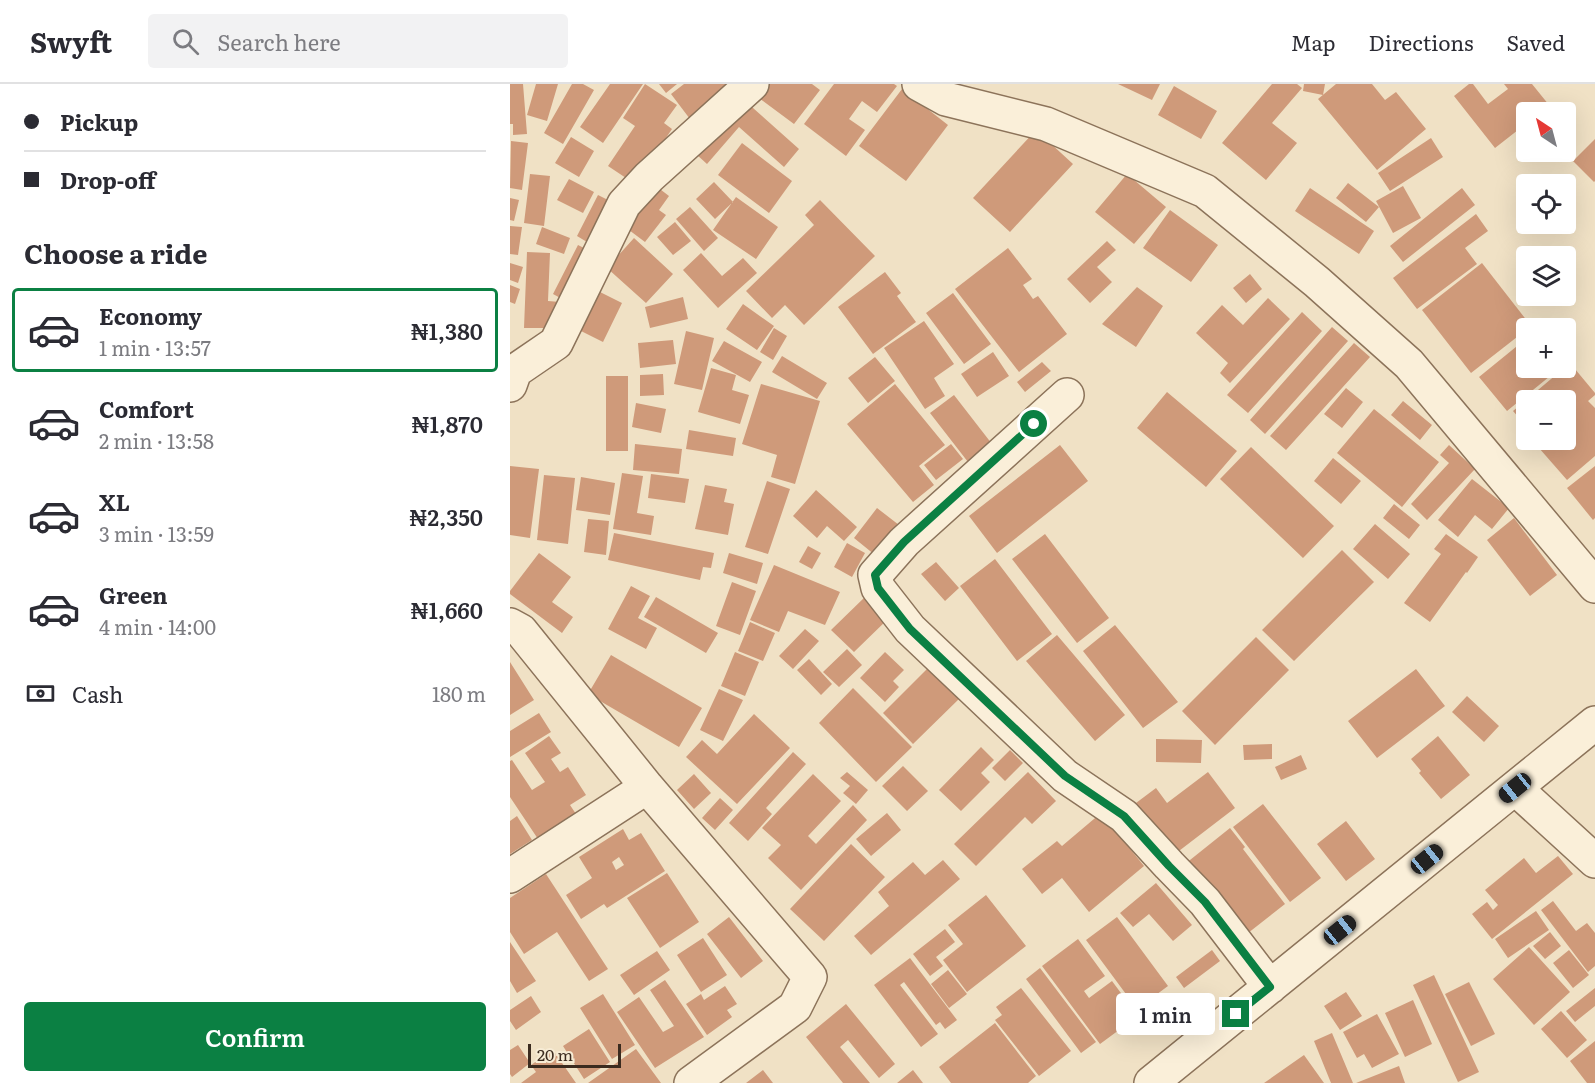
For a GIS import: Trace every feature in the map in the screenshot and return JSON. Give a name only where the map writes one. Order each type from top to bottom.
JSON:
[{"type":"street","points":[[510,385],[515,371],[556,344],[624,204],[649,177],[752,84]]},
{"type":"street","points":[[919,84],[946,99],[1046,124],[1206,191],[1317,282],[1408,364],[1595,586]]},
{"type":"street","points":[[1067,395],[904,542],[875,575],[878,588],[910,629],[1065,776],[1124,816],[1205,902],[1270,987]]},
{"type":"street","points":[[510,625],[521,631],[647,787],[810,977],[795,1007],[691,1083]]},
{"type":"street","points":[[1151,1083],[1595,723]]},
{"type":"street","points":[[510,876],[647,787]]},
{"type":"street","points":[[1515,788],[1595,861]]},
{"type":"building","points":[[510,84],[523,84],[527,134],[513,135],[513,124],[510,124]]},
{"type":"building","points":[[536,84],[558,84],[547,121],[527,115]]},
{"type":"building","points":[[572,84],[583,84],[594,90],[563,144],[544,133]]},
{"type":"building","points":[[610,84],[643,84],[603,143],[580,127]]},
{"type":"building","points":[[645,84],[677,105],[664,123],[672,129],[635,184],[608,166],[635,126],[623,118]]},
{"type":"building","points":[[659,84],[677,84],[666,93]]},
{"type":"building","points":[[684,84],[727,84],[693,123],[671,94]]},
{"type":"building","points":[[764,84],[812,84],[820,90],[794,124],[755,95]]},
{"type":"building","points":[[834,84],[894,84],[897,86],[877,112],[862,101],[849,119],[865,130],[846,156],[804,124]]},
{"type":"building","points":[[1118,84],[1160,84],[1152,100]]},
{"type":"building","points":[[1272,84],[1297,84],[1302,88],[1272,123],[1297,143],[1266,180],[1222,143]]},
{"type":"building","points":[[1304,84],[1325,84],[1323,95],[1303,91]]},
{"type":"building","points":[[1336,84],[1372,84],[1385,100],[1396,92],[1426,129],[1377,170],[1318,99]]},
{"type":"building","points":[[1469,84],[1473,84],[1488,104],[1508,89],[1504,84],[1532,84],[1547,102],[1516,102],[1516,132],[1495,148],[1454,96]]},
{"type":"building","points":[[1174,86],[1217,111],[1201,139],[1158,115]]},
{"type":"building","points":[[902,89],[948,125],[906,181],[859,146]]},
{"type":"building","points":[[744,100],[799,149],[784,167],[739,127],[707,164],[696,154]]},
{"type":"building","points":[[1036,130],[1073,164],[1010,232],[973,198]]},
{"type":"building","points":[[571,137],[594,151],[579,177],[555,163]]},
{"type":"building","points":[[1431,138],[1443,157],[1390,191],[1378,173]]},
{"type":"building","points":[[1595,139],[1594,182],[1574,162]]},
{"type":"building","points":[[511,141],[528,143],[522,190],[510,188]]},
{"type":"building","points":[[742,143],[792,181],[769,213],[718,175]]},
{"type":"building","points":[[530,174],[550,176],[544,226],[524,223]]},
{"type":"building","points":[[1127,174],[1166,207],[1134,244],[1095,212]]},
{"type":"building","points":[[569,179],[594,192],[583,213],[557,200]]},
{"type":"building","points":[[714,182],[733,202],[715,219],[696,199]]},
{"type":"building","points":[[652,183],[669,196],[659,210],[666,215],[645,242],[621,224]]},
{"type":"building","points":[[1348,183],[1379,207],[1366,222],[1336,198]]},
{"type":"building","points":[[1403,186],[1421,218],[1393,233],[1376,201]]},
{"type":"building","points":[[1310,188],[1374,231],[1359,254],[1295,211]]},
{"type":"building","points":[[1462,188],[1475,205],[1403,262],[1390,246]]},
{"type":"building","points":[[598,195],[614,203],[592,245],[577,236]]},
{"type":"building","points":[[736,197],[778,227],[756,259],[713,230]]},
{"type":"building","points":[[510,198],[519,200],[514,221],[510,220]]},
{"type":"building","points":[[820,200],[875,256],[804,325],[785,305],[772,318],[746,291],[814,225],[805,215]]},
{"type":"building","points":[[690,207],[718,238],[704,251],[676,219]]},
{"type":"building","points":[[1170,210],[1218,245],[1191,282],[1143,248]]},
{"type":"building","points":[[1476,214],[1488,231],[1465,248],[1477,264],[1417,309],[1393,278]]},
{"type":"building","points":[[675,222],[691,241],[673,255],[657,237]]},
{"type":"building","points":[[510,226],[522,227],[518,255],[510,254]]},
{"type":"building","points":[[542,227],[570,238],[564,254],[536,244]]},
{"type":"building","points":[[634,238],[673,274],[646,303],[607,268]]},
{"type":"building","points":[[1107,241],[1116,250],[1097,267],[1112,282],[1090,303],[1067,279]]},
{"type":"building","points":[[578,245],[590,251],[564,300],[553,294]]},
{"type":"building","points":[[1008,248],[1032,279],[1023,285],[1033,299],[1038,296],[1067,334],[1019,372],[955,289]]},
{"type":"building","points":[[527,252],[550,253],[548,301],[560,302],[559,328],[524,328]]},
{"type":"building","points":[[701,253],[722,276],[743,258],[757,273],[718,308],[683,270]]},
{"type":"building","points":[[510,263],[523,267],[518,283],[510,280]]},
{"type":"building","points":[[1482,263],[1525,318],[1516,318],[1516,338],[1471,373],[1422,310]]},
{"type":"building","points":[[885,272],[901,293],[897,296],[916,322],[873,354],[838,307]]},
{"type":"building","points":[[1250,274],[1262,289],[1246,303],[1233,288]]},
{"type":"building","points":[[510,285],[520,289],[515,304],[510,302]]},
{"type":"building","points":[[1137,287],[1163,306],[1136,347],[1102,324]]},
{"type":"building","points":[[594,289],[622,303],[603,342],[575,328]]},
{"type":"building","points":[[953,293],[991,344],[964,364],[926,313]]},
{"type":"building","points":[[683,297],[688,319],[650,328],[645,307]]},
{"type":"building","points":[[1268,298],[1290,319],[1230,383],[1220,373],[1228,363],[1196,333],[1222,305],[1243,325]]},
{"type":"building","points":[[743,304],[774,326],[757,350],[726,329]]},
{"type":"building","points":[[1302,312],[1322,331],[1248,413],[1227,395]]},
{"type":"building","points":[[924,321],[954,364],[934,378],[945,396],[925,409],[884,348]]},
{"type":"building","points":[[1332,327],[1348,341],[1265,434],[1250,420]]},
{"type":"building","points":[[774,328],[787,336],[773,360],[760,352]]},
{"type":"building","points":[[686,331],[714,338],[702,390],[674,384]]},
{"type":"building","points":[[673,340],[676,364],[640,368],[638,343]]},
{"type":"building","points":[[724,341],[762,362],[750,382],[712,361]]},
{"type":"building","points":[[1354,343],[1370,357],[1286,450],[1270,436]]},
{"type":"building","points":[[1516,347],[1516,378],[1548,378],[1533,390],[1516,390],[1516,404],[1507,411],[1479,377]]},
{"type":"building","points":[[993,352],[1009,376],[977,397],[961,374]]},
{"type":"building","points":[[782,356],[827,383],[817,399],[772,372]]},
{"type":"building","points":[[875,357],[895,381],[868,403],[848,378]]},
{"type":"building","points":[[1042,362],[1051,371],[1025,392],[1017,382]]},
{"type":"building","points":[[711,368],[736,375],[732,390],[749,395],[740,424],[698,412]]},
{"type":"building","points":[[1576,370],[1595,393],[1588,401],[1595,408],[1595,456],[1567,480],[1541,450],[1576,450],[1576,390],[1538,390],[1552,378],[1576,378]]},
{"type":"building","points":[[663,374],[664,395],[640,396],[640,375]]},
{"type":"building","points":[[606,376],[628,376],[628,451],[606,451]]},
{"type":"building","points":[[761,384],[820,401],[795,484],[771,477],[777,455],[742,444]]},
{"type":"building","points":[[895,384],[945,445],[919,466],[934,485],[913,502],[847,424]]},
{"type":"building","points":[[1346,388],[1363,402],[1342,428],[1324,414]]},
{"type":"building","points":[[1167,392],[1237,451],[1206,487],[1137,428]]},
{"type":"building","points":[[954,395],[992,444],[968,462],[930,413]]},
{"type":"building","points":[[1403,401],[1432,425],[1420,440],[1391,415]]},
{"type":"building","points":[[636,403],[666,409],[661,433],[632,427]]},
{"type":"building","points":[[1374,409],[1439,462],[1402,507],[1337,453]]},
{"type":"building","points":[[689,430],[736,438],[733,456],[686,449]]},
{"type":"building","points":[[635,444],[682,449],[679,474],[633,470]]},
{"type":"building","points":[[951,444],[963,459],[936,480],[924,465]]},
{"type":"building","points":[[1060,445],[1088,481],[997,553],[969,516]]},
{"type":"building","points":[[1449,445],[1475,469],[1427,520],[1411,504],[1449,463],[1440,455]]},
{"type":"building","points":[[1251,447],[1334,526],[1303,558],[1220,479]]},
{"type":"building","points":[[1333,458],[1361,481],[1341,504],[1314,481]]},
{"type":"building","points":[[510,466],[539,469],[530,538],[510,535]]},
{"type":"building","points":[[1595,466],[1595,518],[1593,520],[1567,488]]},
{"type":"building","points":[[622,473],[643,476],[637,513],[654,516],[651,535],[613,529]]},
{"type":"building","points":[[651,474],[689,479],[685,503],[648,498]]},
{"type":"building","points":[[544,475],[575,478],[568,544],[537,540]]},
{"type":"building","points":[[581,477],[615,483],[610,515],[576,510]]},
{"type":"building","points":[[1472,479],[1509,508],[1492,529],[1475,515],[1458,537],[1438,520]]},
{"type":"building","points":[[767,481],[790,489],[768,554],[745,547]]},
{"type":"building","points":[[705,485],[727,489],[724,502],[734,504],[728,535],[695,529]]},
{"type":"building","points":[[816,490],[857,527],[844,541],[827,526],[817,538],[793,516]]},
{"type":"building","points":[[1394,504],[1420,525],[1409,539],[1383,518]]},
{"type":"building","points":[[877,508],[899,525],[875,555],[854,538]]},
{"type":"building","points":[[1514,518],[1557,575],[1530,596],[1487,540]]},
{"type":"building","points":[[588,519],[609,521],[606,555],[584,552]]},
{"type":"building","points":[[1375,524],[1410,554],[1388,579],[1353,549]]},
{"type":"building","points":[[614,533],[714,553],[711,568],[703,567],[700,580],[608,560]]},
{"type":"building","points":[[1045,534],[1109,618],[1077,643],[1012,559]]},
{"type":"building","points":[[1446,534],[1478,557],[1430,622],[1404,603],[1441,554],[1434,549]]},
{"type":"building","points":[[847,543],[865,553],[852,577],[834,567]]},
{"type":"building","points":[[808,546],[821,553],[812,569],[799,562]]},
{"type":"building","points":[[1342,550],[1374,582],[1294,661],[1262,630]]},
{"type":"building","points":[[539,553],[571,577],[552,602],[573,617],[562,633],[510,594]]},
{"type":"building","points":[[729,553],[763,563],[757,584],[723,573]]},
{"type":"building","points":[[995,559],[1052,634],[1017,661],[960,586]]},
{"type":"building","points":[[936,562],[959,588],[945,601],[921,574]]},
{"type":"building","points":[[774,565],[840,592],[825,625],[788,611],[779,632],[750,620]]},
{"type":"building","points":[[732,582],[756,591],[740,635],[716,626]]},
{"type":"building","points":[[631,586],[650,596],[638,618],[657,628],[646,649],[608,629]]},
{"type":"building","points":[[867,595],[890,617],[854,652],[831,630]]},
{"type":"building","points":[[656,597],[718,633],[706,653],[644,617]]},
{"type":"building","points":[[750,622],[775,633],[763,661],[738,651]]},
{"type":"building","points":[[1115,625],[1178,702],[1143,728],[1083,651]]},
{"type":"building","points":[[805,629],[819,641],[793,669],[779,656]]},
{"type":"building","points":[[1057,635],[1125,715],[1095,741],[1026,661]]},
{"type":"building","points":[[1256,637],[1289,670],[1215,745],[1182,711]]},
{"type":"building","points":[[847,649],[862,665],[839,687],[823,672]]},
{"type":"building","points":[[735,652],[759,662],[745,696],[721,686]]},
{"type":"building","points":[[885,652],[904,670],[893,681],[899,687],[885,702],[860,678]]},
{"type":"building","points":[[611,655],[702,708],[679,747],[588,694]]},
{"type":"building","points":[[809,659],[832,684],[821,695],[797,670]]},
{"type":"building","points":[[510,662],[534,700],[510,715]]},
{"type":"building","points":[[930,666],[961,697],[913,744],[883,713]]},
{"type":"building","points":[[1416,669],[1445,706],[1377,758],[1348,721]]},
{"type":"building","points":[[853,688],[912,747],[876,782],[819,723]]},
{"type":"building","points":[[719,689],[743,700],[723,741],[700,730]]},
{"type":"building","points":[[1467,696],[1499,726],[1484,742],[1452,712]]},
{"type":"building","points":[[539,713],[551,732],[510,757],[510,731]]},
{"type":"building","points":[[754,714],[790,748],[737,804],[686,757],[702,740],[717,754]]},
{"type":"building","points":[[549,736],[561,753],[551,759],[560,772],[568,767],[586,795],[570,805],[576,814],[538,839],[510,797],[510,761],[512,760],[532,790],[545,782],[525,753]]},
{"type":"building","points":[[1438,736],[1470,775],[1441,799],[1419,773],[1421,771],[1411,759]]},
{"type":"building","points":[[1156,739],[1202,740],[1201,763],[1156,762]]},
{"type":"building","points":[[1272,744],[1272,759],[1244,760],[1243,745]]},
{"type":"building","points":[[981,747],[994,760],[981,773],[990,782],[961,811],[939,790]]},
{"type":"building","points":[[1010,750],[1023,763],[1005,781],[992,768]]},
{"type":"building","points":[[793,752],[806,764],[766,808],[772,814],[748,841],[729,823]]},
{"type":"building","points":[[1301,755],[1307,769],[1281,780],[1275,767]]},
{"type":"building","points":[[903,766],[928,791],[907,811],[882,786]]},
{"type":"building","points":[[847,772],[868,790],[856,804],[843,793],[850,786],[840,778]]},
{"type":"building","points":[[1028,772],[1056,801],[1032,824],[1025,817],[976,866],[954,844]]},
{"type":"building","points":[[1208,772],[1235,808],[1175,854],[1136,803],[1156,788],[1167,803]]},
{"type":"building","points":[[694,774],[711,793],[694,809],[677,790]]},
{"type":"building","points":[[813,774],[841,801],[808,836],[816,844],[853,805],[867,820],[801,890],[768,858],[781,845],[762,828]]},
{"type":"building","points":[[720,798],[733,810],[715,830],[702,818]]},
{"type":"building","points":[[1263,804],[1321,878],[1290,902],[1233,827]]},
{"type":"building","points":[[887,813],[901,830],[871,856],[856,839]]},
{"type":"building","points":[[1101,813],[1144,866],[1089,912],[1062,878],[1042,894],[1022,869],[1057,841],[1062,846]]},
{"type":"building","points":[[517,816],[532,840],[510,854],[510,821]]},
{"type":"building","points":[[1346,821],[1375,859],[1346,881],[1317,844]]},
{"type":"building","points":[[1230,828],[1285,904],[1243,937],[1185,864]]},
{"type":"building","points":[[623,829],[629,840],[641,833],[665,871],[607,908],[604,904],[581,919],[566,895],[592,878],[579,857]],"holes":[[[619,857],[624,865],[616,870],[612,862]]]},
{"type":"building","points":[[851,844],[885,877],[824,941],[790,909]]},
{"type":"building","points":[[1558,856],[1573,874],[1492,939],[1472,914],[1487,902],[1493,910],[1498,905],[1485,890],[1524,858],[1536,873]]},
{"type":"building","points":[[943,860],[960,879],[871,955],[854,936],[889,906],[878,892],[913,862],[925,875]]},
{"type":"building","points":[[667,873],[699,922],[660,948],[627,898]]},
{"type":"building","points":[[546,874],[608,969],[589,981],[557,932],[524,954],[510,932],[510,898]]},
{"type":"building","points":[[1156,883],[1192,925],[1173,941],[1149,914],[1133,927],[1120,913]]},
{"type":"building","points":[[986,895],[1026,946],[967,992],[943,960],[963,944],[948,925]]},
{"type":"building","points":[[1553,901],[1576,931],[1587,923],[1595,933],[1595,966],[1588,972],[1541,910]]},
{"type":"building","points":[[1536,911],[1549,930],[1508,958],[1495,939]]},
{"type":"building","points":[[729,917],[763,961],[741,978],[707,934]]},
{"type":"building","points":[[1117,917],[1168,986],[1137,1009],[1086,940]]},
{"type":"building","points":[[945,929],[955,942],[936,957],[943,966],[930,976],[913,954]]},
{"type":"building","points":[[1550,932],[1561,946],[1545,959],[1533,946]]},
{"type":"building","points":[[703,938],[727,975],[701,992],[677,955]]},
{"type":"building","points":[[1078,939],[1105,976],[1084,991],[1089,998],[1112,981],[1138,1016],[1100,1044],[1042,966]]},
{"type":"building","points":[[510,942],[536,981],[517,993],[510,981]]},
{"type":"building","points":[[1529,947],[1570,992],[1534,1025],[1493,979]]},
{"type":"building","points":[[1212,950],[1220,961],[1184,988],[1176,977]]},
{"type":"building","points":[[1569,950],[1589,975],[1573,988],[1553,963]]},
{"type":"building","points":[[657,951],[670,970],[634,995],[620,975]]},
{"type":"building","points":[[910,958],[957,1020],[945,1029],[940,1022],[936,1025],[904,982],[900,985],[938,1034],[921,1047],[874,985]]},
{"type":"building","points":[[1040,968],[1096,1042],[1081,1053],[1026,979]]},
{"type":"building","points":[[948,970],[967,994],[949,1008],[931,984]]},
{"type":"building","points":[[1434,975],[1479,1072],[1458,1082],[1413,985]]},
{"type":"building","points":[[665,980],[704,1037],[655,1068],[617,1012],[639,997],[663,1032],[674,1026],[650,990]]},
{"type":"building","points":[[1469,982],[1495,1034],[1471,1046],[1445,994]]},
{"type":"building","points":[[725,986],[737,1004],[727,1010],[732,1017],[707,1035],[686,1004],[701,994],[704,1000]]},
{"type":"building","points":[[1021,988],[1071,1051],[1039,1076],[995,1020],[1002,1015],[996,1007]]},
{"type":"building","points":[[1595,988],[1595,1006],[1575,1022],[1566,1011]]},
{"type":"building","points":[[1346,992],[1362,1016],[1340,1030],[1324,1006]]},
{"type":"building","points":[[603,994],[635,1045],[612,1059],[580,1008]]},
{"type":"building","points":[[531,996],[541,1012],[516,1030],[510,1021],[510,1010]]},
{"type":"building","points":[[1413,1000],[1432,1044],[1405,1057],[1385,1013]]},
{"type":"building","points":[[846,1004],[895,1064],[879,1078],[848,1040],[840,1047],[870,1083],[843,1083],[806,1037]]},
{"type":"building","points":[[1561,1011],[1587,1040],[1567,1058],[1541,1029]]},
{"type":"building","points":[[1377,1014],[1399,1054],[1372,1068],[1364,1054],[1357,1058],[1343,1032]]},
{"type":"building","points":[[995,1023],[1036,1076],[1028,1083],[951,1083],[939,1067]]},
{"type":"building","points":[[589,1029],[610,1062],[584,1079],[563,1046]]},
{"type":"building","points":[[1332,1033],[1353,1083],[1331,1083],[1314,1041]]},
{"type":"building","points":[[1595,1041],[1595,1083],[1587,1083],[1570,1061]]},
{"type":"building","points":[[518,1045],[530,1063],[512,1077],[510,1050]]},
{"type":"building","points":[[636,1049],[661,1083],[588,1083]]},
{"type":"building","points":[[553,1050],[576,1083],[521,1083],[536,1072],[531,1065]]},
{"type":"building","points":[[1304,1055],[1324,1083],[1264,1083]]},
{"type":"building","points":[[1399,1066],[1405,1083],[1356,1083]]},
{"type":"building","points":[[763,1070],[773,1083],[746,1083]]},
{"type":"building","points":[[913,1070],[923,1083],[897,1083]]},
{"type":"route","points":[[1034,424],[904,542],[875,575],[878,588],[910,629],[1065,776],[1124,816],[1205,902],[1270,987],[1236,1014]]}]
